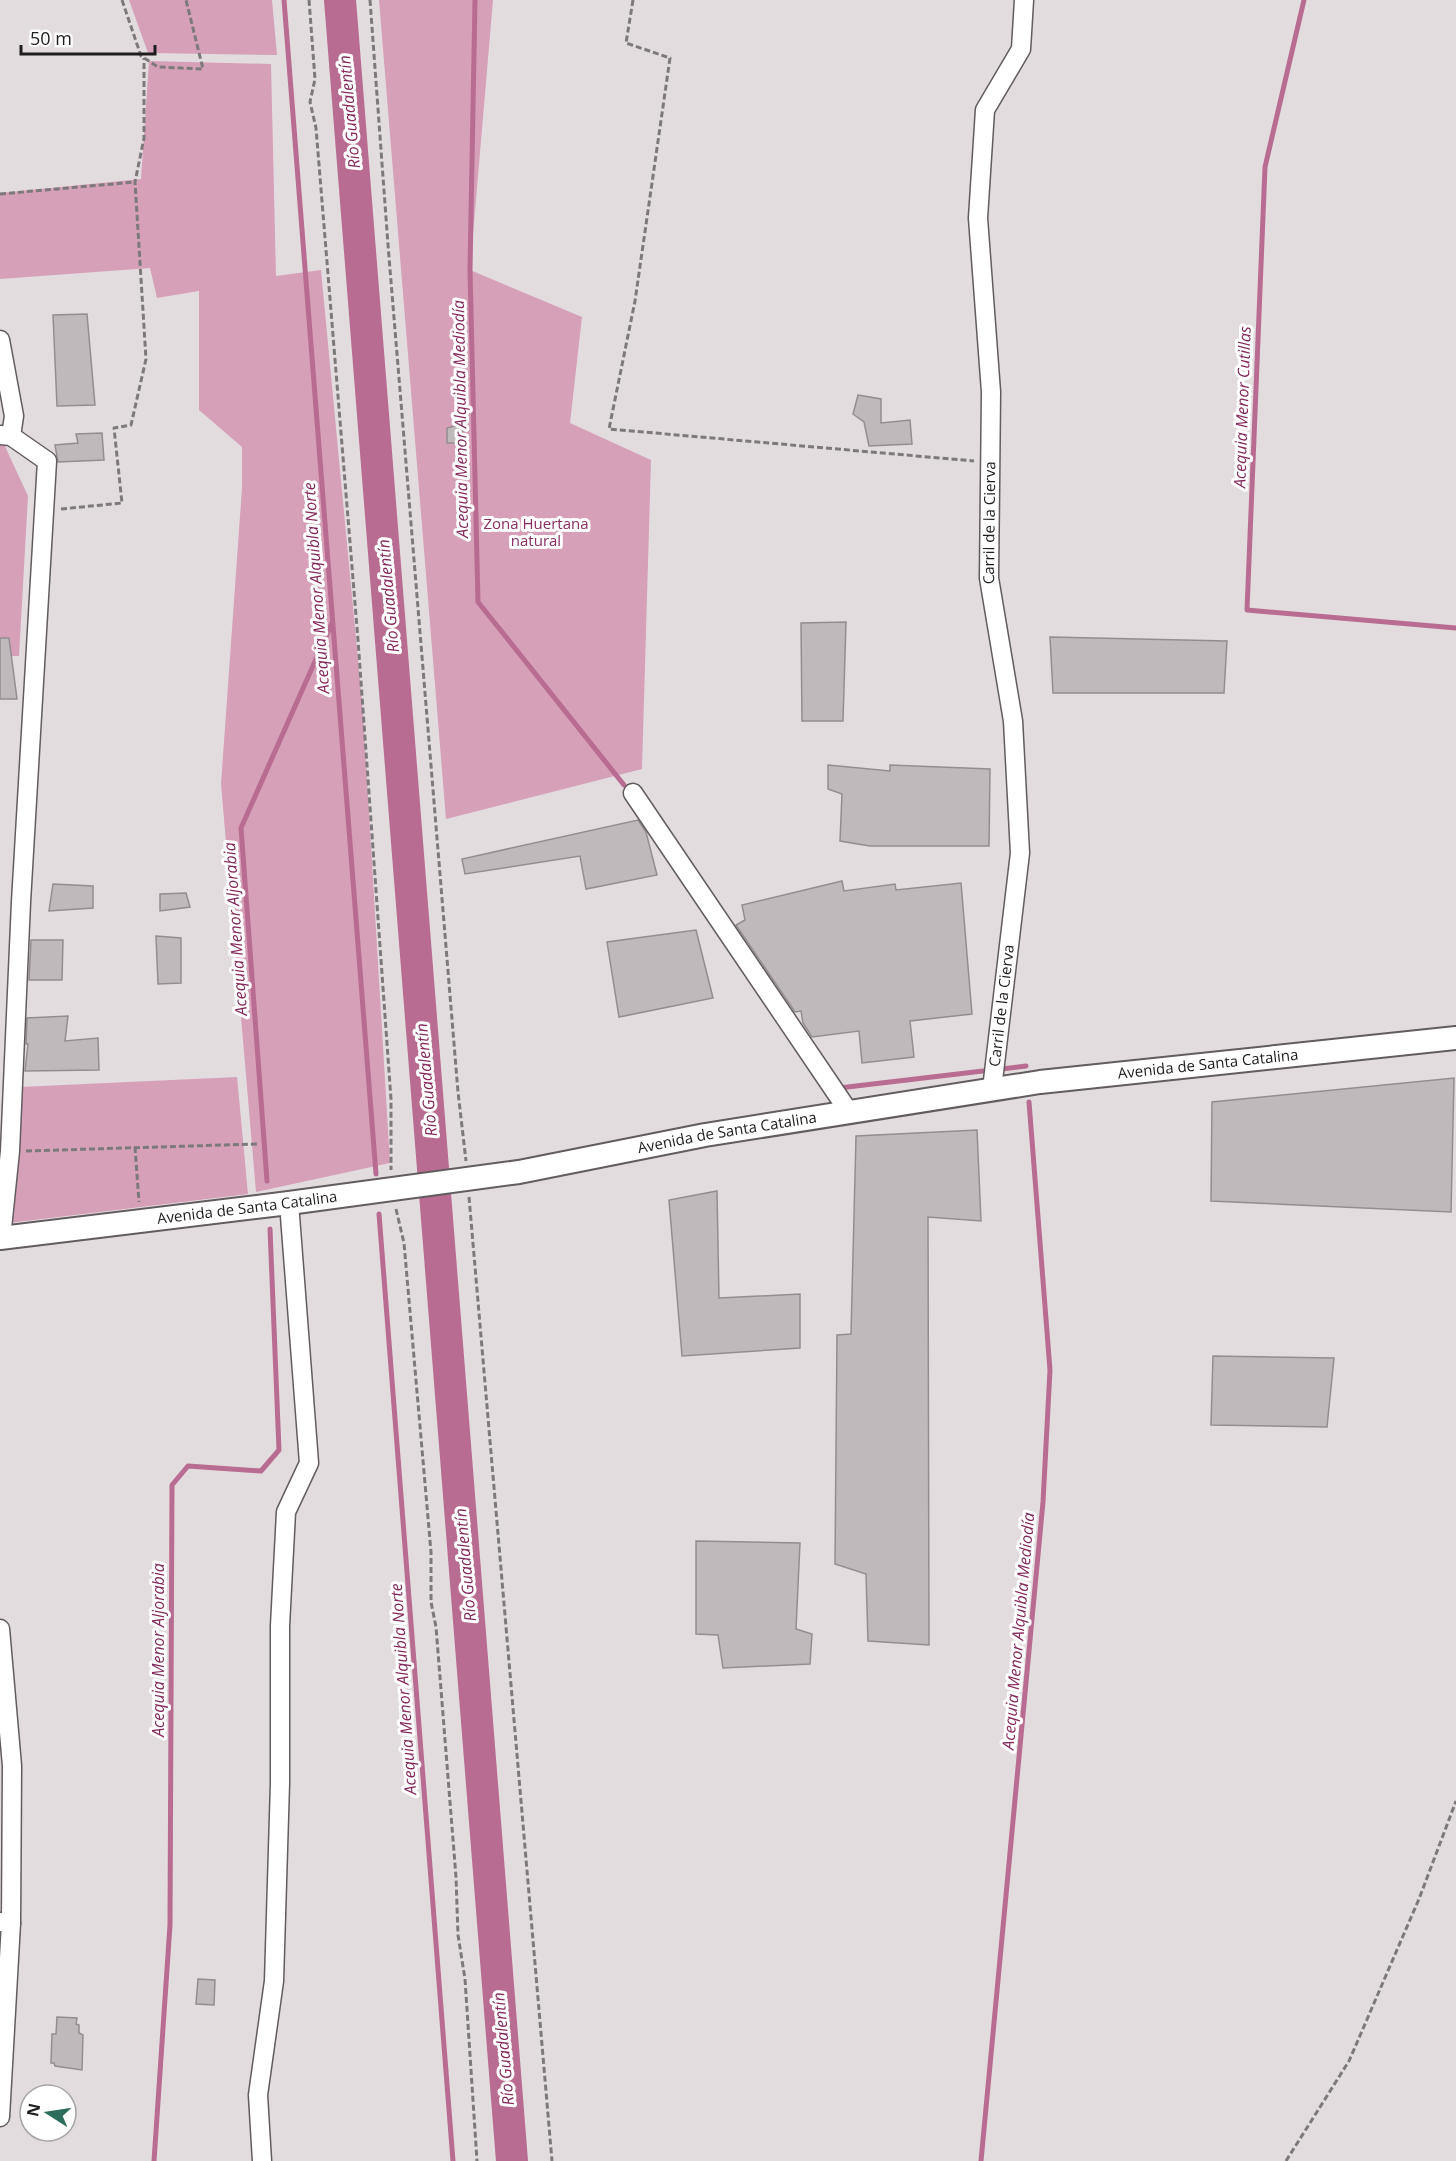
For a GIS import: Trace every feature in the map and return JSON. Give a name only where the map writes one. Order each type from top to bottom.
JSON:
[{"type":"main road","name":"Avenida de Santa Catalina","points":[[0,1238],[141,1222],[465,1179],[557,1165],[705,1135],[992,1089],[1090,1076],[1456,1038]]},
{"type":"street","name":"Carril de la Cierva","points":[[992,1089],[1020,853],[1012,721],[989,578],[991,392],[978,218],[985,110],[1021,49],[1024,0]]},
{"type":"street","points":[[0,340],[14,416],[6,435],[47,461],[21,891],[10,1151],[0,1238]]},
{"type":"street","points":[[633,793],[849,1112]]},
{"type":"street","points":[[262,2161],[258,2095],[274,1981],[280,1782],[280,1626],[286,1512],[309,1463],[289,1203]]},
{"type":"street","points":[[0,1629],[12,1766],[0,2118]]},
{"type":"path","points":[[122,0],[141,56],[158,67],[203,69],[186,0]]},
{"type":"path","points":[[309,0],[315,79],[310,102],[316,128],[358,639],[391,1099],[390,1163],[397,1188],[397,1216],[404,1243],[431,1551],[431,1602],[436,1627],[458,1935],[465,1979],[477,2161]]},
{"type":"path","points":[[370,0],[465,1179],[552,2161]]},
{"type":"path","points":[[633,0],[626,43],[670,58],[635,301],[609,429],[990,463]]},
{"type":"path","points":[[44,511],[122,503],[114,428],[131,424],[146,359],[135,182],[144,138],[144,58]]},
{"type":"path","points":[[0,194],[135,182]]},
{"type":"path","points":[[10,1151],[257,1144]]},
{"type":"path","points":[[135,1148],[141,1222]]},
{"type":"path","points":[[1286,2161],[1349,2061],[1419,1899],[1456,1801]]},
{"type":"green space","points":[[129,0],[272,0],[277,55],[148,53]]},
{"type":"green space","name":"Zona Huertana natural","points":[[379,0],[493,0],[470,270],[582,317],[570,423],[651,460],[642,769],[446,819]]},
{"type":"green space","points":[[149,61],[271,64],[276,276],[321,270],[363,712],[390,1163],[256,1192],[221,784],[242,488],[242,447],[199,410],[199,291],[157,298],[150,268],[0,279],[0,193],[141,179]]},
{"type":"green space","points":[[0,442],[3,442],[28,496],[19,656],[0,656]]},
{"type":"green space","points":[[237,1077],[248,1194],[9,1223],[20,1087]]},
{"type":"building","points":[[87,314],[95,405],[57,406],[53,315]]},
{"type":"building","points":[[858,395],[881,399],[881,423],[910,420],[912,444],[869,446],[864,422],[853,414]]},
{"type":"building","points":[[462,424],[464,443],[447,443],[447,428]]},
{"type":"building","points":[[102,433],[104,460],[58,462],[55,445],[78,443],[76,434]]},
{"type":"building","points":[[846,622],[843,721],[802,721],[801,623]]},
{"type":"building","points":[[1050,637],[1227,641],[1224,693],[1053,693]]},
{"type":"building","points":[[0,638],[9,638],[17,699],[0,699]]},
{"type":"building","points":[[828,765],[890,771],[890,765],[990,769],[989,846],[870,846],[840,841],[842,794],[828,789]]},
{"type":"building","points":[[638,820],[646,832],[657,875],[586,889],[580,856],[465,874],[462,859]]},
{"type":"building","points":[[842,881],[844,891],[895,884],[896,890],[961,883],[972,1014],[910,1021],[914,1057],[862,1063],[859,1031],[812,1037],[803,1023],[801,1011],[795,1012],[736,925],[745,920],[742,905]]},
{"type":"building","points":[[53,884],[93,886],[93,908],[49,911]]},
{"type":"building","points":[[186,893],[190,907],[160,911],[160,894]]},
{"type":"building","points":[[696,930],[713,998],[619,1017],[607,942]]},
{"type":"building","points":[[156,936],[181,938],[181,983],[158,984]]},
{"type":"building","points":[[31,940],[63,940],[62,980],[29,980]]},
{"type":"building","points":[[68,1016],[65,1041],[98,1038],[99,1070],[25,1071],[28,1044],[26,1044],[27,1018]]},
{"type":"building","points":[[1454,1078],[1451,1212],[1211,1201],[1212,1102]]},
{"type":"building","points":[[977,1130],[981,1221],[928,1217],[929,1645],[868,1641],[866,1574],[835,1564],[837,1335],[851,1334],[856,1136]]},
{"type":"building","points":[[717,1191],[719,1298],[800,1294],[800,1348],[682,1356],[669,1200]]},
{"type":"building","points":[[1213,1356],[1334,1358],[1327,1427],[1211,1425]]},
{"type":"building","points":[[696,1541],[800,1543],[796,1629],[812,1634],[810,1664],[723,1668],[718,1635],[696,1634]]},
{"type":"building","points":[[198,1979],[215,1980],[214,2005],[196,2004]]},
{"type":"building","points":[[57,2017],[77,2018],[79,2033],[83,2035],[82,2070],[55,2066],[51,2063],[52,2034],[56,2034]]},
{"type":"waterway","name":"Acequia Menor Alquibla Norte","points":[[284,0],[376,1174]]},
{"type":"waterway","name":"Río Guadalentín","points":[[340,0],[512,2161]]},
{"type":"waterway","name":"Acequia Menor Alquibla Mediodía","points":[[475,0],[470,270],[478,602],[624,785]]},
{"type":"waterway","name":"Acequia Menor Cutillas","points":[[1304,0],[1265,167],[1247,610],[1456,628]]},
{"type":"waterway","name":"Acequia Menor Aljorabia","points":[[267,1181],[241,828],[332,623]]},
{"type":"waterway","name":"Acequia Menor Alquibla Mediodía","points":[[1002,1069],[1026,1066]]},
{"type":"waterway","name":"Acequia Menor Alquibla Mediodía","points":[[839,1088],[983,1071]]},
{"type":"waterway","name":"Acequia Menor Alquibla Mediodía","points":[[981,2161],[1043,1502],[1050,1370],[1029,1102]]},
{"type":"waterway","name":"Acequia Menor Alquibla Norte","points":[[379,1214],[453,2161]]},
{"type":"waterway","name":"Acequia Menor Aljorabia","points":[[154,2161],[170,1925],[172,1485],[188,1466],[261,1471],[279,1450],[270,1229]]}]
